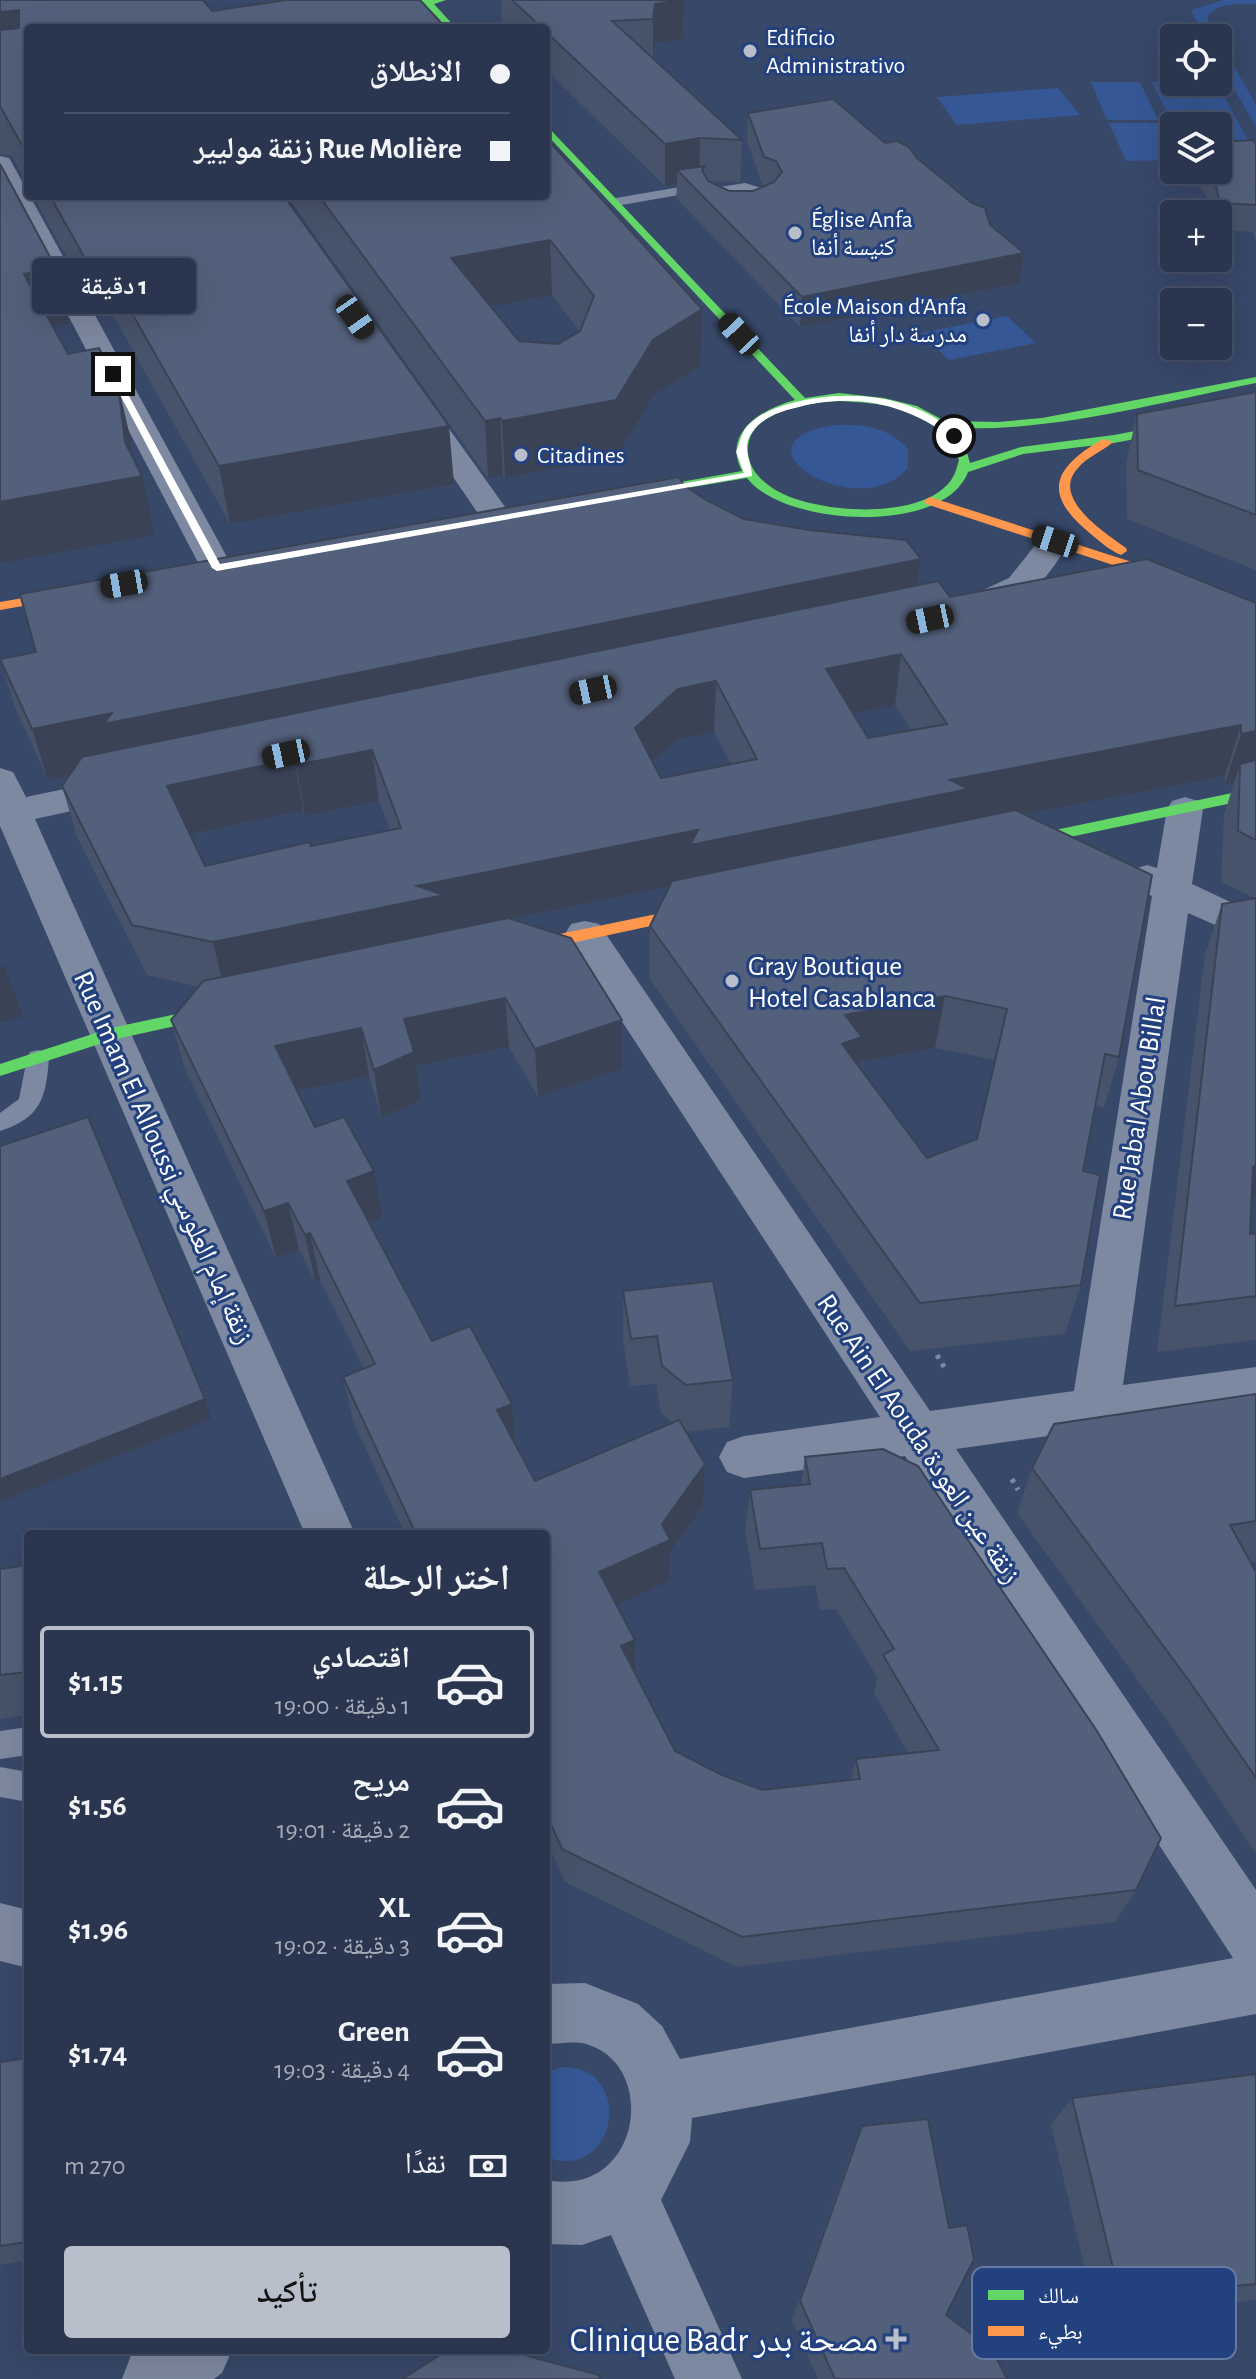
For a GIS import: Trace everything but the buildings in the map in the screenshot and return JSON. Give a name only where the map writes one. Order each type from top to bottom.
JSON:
[{"type":"main road","points":[[294,24],[431,1],[449,24]]},
{"type":"main road","points":[[550,132],[803,402]]},
{"type":"main road","points":[[941,424],[998,426],[1042,422],[1256,380]]},
{"type":"main road","points":[[839,397],[877,400],[912,409],[941,424],[961,447],[962,470],[949,489],[930,501],[885,513],[823,511],[777,497],[749,474],[740,452],[749,429],[775,411],[803,402],[839,397]]},
{"type":"main road","points":[[962,470],[1021,451],[1114,439],[1256,412]]},
{"type":"main road","points":[[1114,439],[1087,451],[1066,466],[1062,491],[1072,511],[1083,523],[1164,577]]},
{"type":"main road","points":[[604,500],[749,474]]},
{"type":"main road","points":[[930,501],[1164,577],[1256,614]]},
{"type":"main road","points":[[0,606],[93,590]]},
{"type":"main road","points":[[992,849],[1256,793]]},
{"type":"main road","points":[[493,954],[733,903]]},
{"type":"main road","points":[[0,1070],[111,1034],[253,1004]]},
{"type":"street","points":[[0,163],[217,568]]},
{"type":"street","points":[[403,385],[497,518]]},
{"type":"street","points":[[941,616],[987,603],[1020,585],[1055,541]]},
{"type":"street","points":[[5,802],[165,780]]},
{"type":"street","name":"Rue Imam El Alloussi زنقة إمام العلوسي","points":[[5,802],[111,1034],[328,1530]]},
{"type":"street","name":"Rue Jabal Abou Billal","points":[[1096,1409],[1104,1335],[1185,809]]},
{"type":"street","points":[[1050,837],[1256,930]]},
{"type":"street","name":"Rue Ain El Aouda زنقة عين العودة","points":[[585,934],[1256,1941]]},
{"type":"street","points":[[744,1457],[1256,1387]]},
{"type":"street","points":[[0,1932],[24,1938]]},
{"type":"street","points":[[662,2093],[1256,1984]]},
{"type":"street","points":[[550,2013],[572,2010],[588,2012],[617,2024],[636,2040],[651,2060],[662,2093],[661,2129],[656,2148],[649,2165],[625,2193],[598,2209],[583,2213],[550,2212]]},
{"type":"street","points":[[625,2193],[709,2379]]},
{"type":"lane","points":[[616,202],[699,187],[727,189]]},
{"type":"lane","points":[[0,1122],[26,1110],[35,1091],[38,1058]]},
{"type":"lane","points":[[0,1745],[24,1742]]},
{"type":"lane","points":[[0,1782],[24,1786]]},
{"type":"path","points":[[937,1355],[947,1372]]},
{"type":"path","points":[[1012,1479],[1018,1490]]},
{"type":"shaded area","points":[[1223,0],[1256,0],[1256,4],[1236,4],[1216,9],[1207,18],[1210,24],[1198,24],[1191,10]]},
{"type":"shaded area","points":[[1232,62],[1256,105],[1256,127],[1232,85]]},
{"type":"shaded area","points":[[1091,82],[1140,82],[1158,120],[1107,120]]},
{"type":"shaded area","points":[[1152,82],[1160,82],[1160,96],[1224,96],[1249,142],[1232,142],[1232,112],[1167,112]]},
{"type":"shaded area","points":[[1058,88],[1080,115],[957,125],[937,97]]},
{"type":"shaded area","points":[[1109,123],[1159,123],[1160,160],[1126,161]]},
{"type":"shaded area","points":[[1007,316],[1036,343],[949,360],[921,333]]},
{"type":"shaded area","points":[[836,425],[866,427],[894,437],[908,450],[908,468],[886,484],[859,488],[833,485],[810,475],[795,461],[792,447],[804,434]]},
{"type":"shaded area","points":[[562,2067],[586,2072],[601,2085],[608,2103],[608,2122],[602,2140],[589,2154],[570,2161],[550,2158],[550,2071]]},
{"type":"traffic: fast","points":[[425,0],[448,24]]},
{"type":"traffic: fast","points":[[295,24],[442,0]]},
{"type":"traffic: fast","points":[[550,132],[803,402]]},
{"type":"traffic: fast","points":[[941,424],[998,426],[1042,422],[1256,380]]},
{"type":"traffic: fast","points":[[839,397],[899,404],[939,422],[952,435],[965,460],[957,482],[942,495],[922,504],[898,510],[848,513],[801,506],[782,499],[755,480],[746,469],[742,444],[747,432],[758,421],[790,405],[839,397]]},
{"type":"traffic: fast","points":[[962,470],[1021,451],[1114,439],[1256,412]]},
{"type":"traffic: fast","points":[[625,496],[749,474]]},
{"type":"traffic: fast","points":[[1008,845],[1256,793]]},
{"type":"traffic: fast","points":[[0,1070],[111,1034],[228,1009]]},
{"type":"traffic: slow","points":[[1107,442],[1083,456],[1069,469],[1064,483],[1066,496],[1074,510],[1086,524],[1121,551]]},
{"type":"traffic: slow","points":[[930,501],[1164,577],[1256,614]]},
{"type":"traffic: slow","points":[[0,606],[81,592]]},
{"type":"traffic: slow","points":[[511,950],[710,908]]},
{"type":"place","name":"Edificio Administrativo","points":[[750,51]]},
{"type":"place","name":"Église Anfa كنيسة أنفا","points":[[795,233]]},
{"type":"place","name":"École Maison d'Anfa مدرسة دار أنفا","points":[[983,320]]},
{"type":"place","name":"Citadines","points":[[521,455]]},
{"type":"place","name":"Gray Boutique Hotel Casablanca","points":[[732,981]]},
{"type":"place","name":"Clinique Badr مصحة بدر","points":[[896,2339]]},
{"type":"route","points":[[113,374],[217,568],[749,474],[740,452],[742,440],[749,429],[775,411],[814,399],[865,398],[889,402],[932,418],[954,436]]}]
